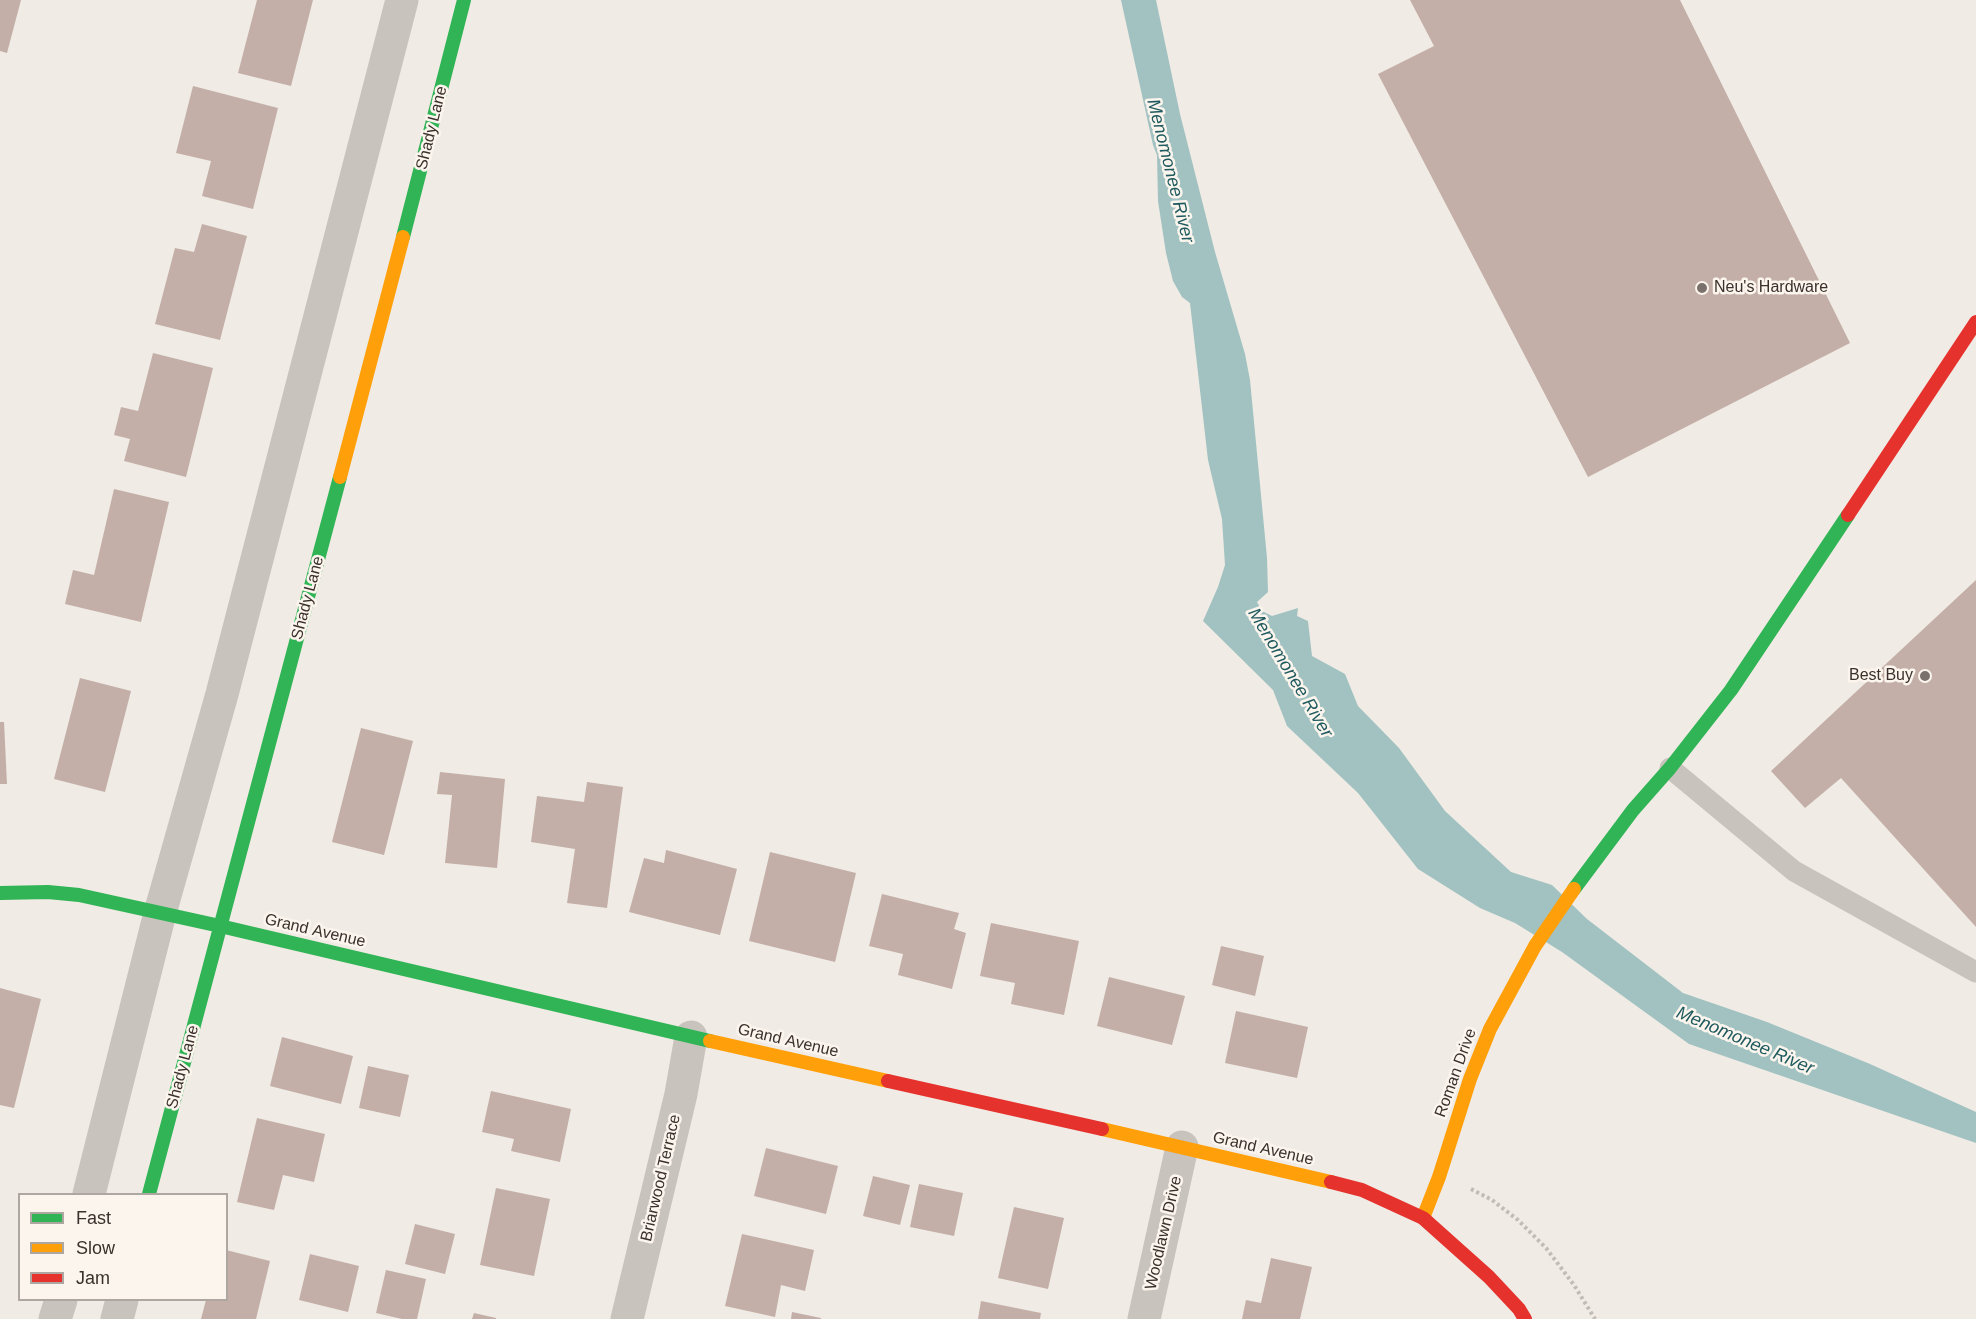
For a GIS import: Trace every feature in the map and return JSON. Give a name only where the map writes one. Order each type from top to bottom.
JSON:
[{"type":"street","points":[[89,1193],[160,913],[222,694],[402,0]]},
{"type":"street","name":"Shady Lane","points":[[149,1193],[397,262],[464,0]]},
{"type":"street","name":"Roman Drive","points":[[1423,1218],[1490,1029],[1535,946],[1633,810],[1670,768],[1731,690],[1976,322]]},
{"type":"street","name":"Grand Avenue","points":[[0,893],[48,892],[79,895],[1285,1170],[1362,1190],[1423,1218],[1489,1277],[1519,1309],[1525,1319]]},
{"type":"street","name":"Briarwood Terrace","points":[[627,1319],[681,1094],[691,1036]]},
{"type":"street","name":"Woodlawn Drive","points":[[1144,1319],[1182,1147]]},
{"type":"street","points":[[55,1319],[60,1301]]},
{"type":"street","points":[[117,1319],[122,1301]]},
{"type":"lane","points":[[1670,768],[1794,871],[1976,972]]},
{"type":"path","points":[[1439,1177],[1472,1189],[1492,1200],[1518,1220],[1560,1266],[1594,1319]]},
{"type":"water","name":"Menomonee River","points":[[1121,0],[1156,0],[1180,114],[1215,252],[1245,354],[1250,380],[1267,558],[1268,592],[1257,602],[1262,611],[1272,616],[1298,608],[1297,616],[1308,621],[1312,656],[1345,674],[1358,706],[1399,748],[1445,811],[1511,872],[1552,885],[1587,919],[1683,993],[1767,1022],[1870,1064],[1976,1112],[1976,1143],[1689,1044],[1562,952],[1515,923],[1480,908],[1418,869],[1358,793],[1287,726],[1273,690],[1203,621],[1225,565],[1222,519],[1208,460],[1190,303],[1182,297],[1173,281],[1166,253],[1158,201],[1157,155]]},
{"type":"building","points":[[0,0],[21,0],[7,53],[0,51]]},
{"type":"building","points":[[257,0],[313,0],[291,86],[238,73]]},
{"type":"building","points":[[1410,0],[1680,0],[1850,343],[1588,477],[1378,74],[1434,46]]},
{"type":"building","points":[[193,86],[278,108],[253,209],[202,196],[211,161],[176,153]]},
{"type":"building","points":[[202,224],[247,236],[220,340],[155,324],[175,248],[194,252]]},
{"type":"building","points":[[153,353],[213,368],[186,477],[124,461],[130,439],[114,435],[121,407],[138,411]]},
{"type":"building","points":[[114,489],[169,502],[141,622],[65,604],[73,570],[94,575]]},
{"type":"building","name":"Best Buy","points":[[1976,580],[1976,927],[1841,778],[1805,808],[1771,771]]},
{"type":"building","points":[[80,678],[131,691],[105,792],[54,779]]},
{"type":"building","points":[[0,722],[4,722],[7,784],[0,784]]},
{"type":"building","points":[[361,728],[413,741],[384,855],[332,842]]},
{"type":"building","points":[[440,772],[505,779],[497,868],[445,863],[452,795],[437,794]]},
{"type":"building","points":[[587,782],[623,787],[607,908],[567,903],[575,849],[531,842],[537,796],[584,802]]},
{"type":"building","points":[[666,850],[737,869],[720,935],[629,912],[644,858],[664,863]]},
{"type":"building","points":[[770,852],[856,873],[835,962],[749,941]]},
{"type":"building","points":[[882,894],[959,913],[954,929],[966,933],[952,989],[898,975],[903,954],[869,946]]},
{"type":"building","points":[[991,923],[1079,941],[1064,1015],[1011,1004],[1015,983],[980,976]]},
{"type":"building","points":[[1221,946],[1264,956],[1255,996],[1212,985]]},
{"type":"building","points":[[1109,977],[1185,996],[1172,1045],[1097,1026]]},
{"type":"building","points":[[0,988],[41,999],[14,1108],[0,1105]]},
{"type":"building","points":[[1236,1011],[1308,1027],[1297,1078],[1225,1063]]},
{"type":"building","points":[[282,1037],[353,1056],[341,1104],[270,1086]]},
{"type":"building","points":[[368,1066],[409,1075],[400,1117],[359,1108]]},
{"type":"building","points":[[491,1091],[571,1109],[560,1162],[511,1151],[514,1139],[482,1132]]},
{"type":"building","points":[[257,1118],[325,1134],[314,1182],[283,1175],[274,1210],[237,1202]]},
{"type":"building","points":[[766,1148],[838,1166],[826,1214],[754,1196]]},
{"type":"building","points":[[873,1176],[910,1185],[900,1225],[863,1216]]},
{"type":"building","points":[[919,1184],[963,1193],[954,1236],[910,1227]]},
{"type":"building","points":[[496,1188],[550,1199],[534,1276],[480,1265]]},
{"type":"building","points":[[1014,1207],[1064,1218],[1048,1289],[998,1278]]},
{"type":"building","points":[[415,1224],[455,1234],[445,1274],[405,1264]]},
{"type":"building","points":[[742,1234],[814,1250],[805,1291],[781,1285],[775,1317],[725,1306]]},
{"type":"building","points":[[228,1250],[270,1261],[256,1319],[201,1319],[206,1301],[228,1301]]},
{"type":"building","points":[[310,1254],[359,1266],[348,1312],[299,1300]]},
{"type":"building","points":[[1271,1258],[1312,1267],[1300,1319],[1242,1319],[1246,1300],[1261,1303]]},
{"type":"building","points":[[386,1270],[426,1279],[417,1319],[402,1319],[376,1313]]},
{"type":"building","points":[[981,1301],[1041,1313],[1040,1319],[978,1319]]},
{"type":"building","points":[[792,1312],[821,1318],[821,1319],[791,1319]]},
{"type":"building","points":[[474,1313],[496,1318],[496,1319],[472,1319]]},
{"type":"traffic: fast","points":[[403,237],[464,0]]},
{"type":"traffic: fast","points":[[149,1193],[340,477]]},
{"type":"traffic: fast","points":[[1574,889],[1633,810],[1670,768],[1731,690],[1848,515]]},
{"type":"traffic: fast","points":[[0,893],[48,892],[79,895],[710,1041]]},
{"type":"traffic: slow","points":[[340,477],[403,237]]},
{"type":"traffic: slow","points":[[1423,1218],[1439,1177],[1470,1079],[1490,1029],[1535,946],[1574,889]]},
{"type":"traffic: slow","points":[[710,1041],[888,1081]]},
{"type":"traffic: slow","points":[[1102,1129],[1331,1182]]},
{"type":"traffic: jam","points":[[1848,515],[1976,322]]},
{"type":"traffic: jam","points":[[888,1081],[1102,1129]]},
{"type":"traffic: jam","points":[[1331,1182],[1362,1190],[1423,1218],[1489,1277],[1519,1309],[1525,1319]]},
{"type":"place","name":"Neu's Hardware","points":[[1702,288]]},
{"type":"place","name":"Best Buy","points":[[1925,676]]}]
